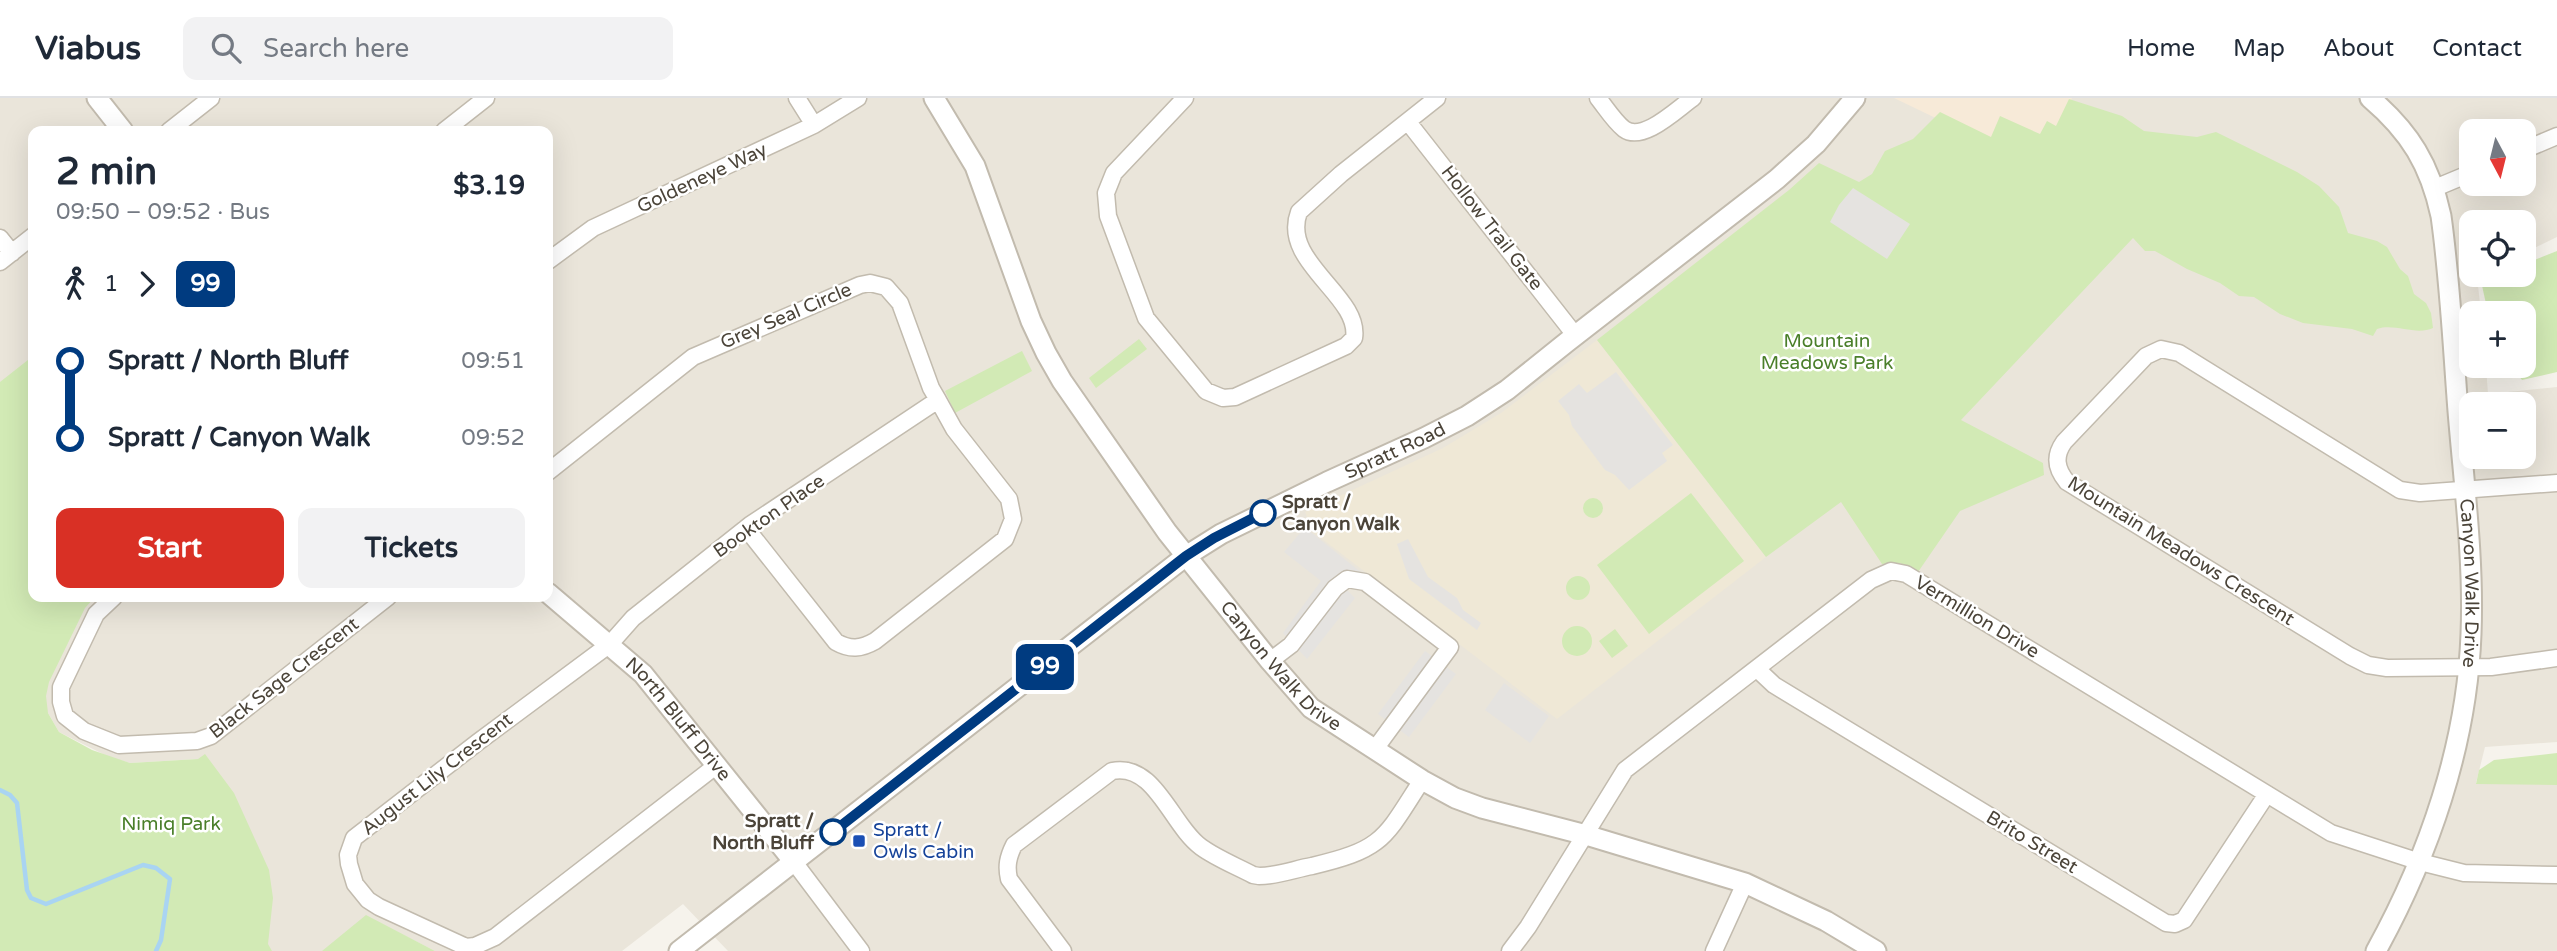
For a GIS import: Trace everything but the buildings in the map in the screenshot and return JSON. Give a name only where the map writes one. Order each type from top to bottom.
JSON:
[{"type":"street","points":[[97,98],[119,126]]},
{"type":"street","points":[[175,126],[211,98]]},
{"type":"street","points":[[450,126],[486,98]]},
{"type":"street","points":[[797,98],[814,125]]},
{"type":"street","name":"Goldeneye Way","points":[[553,257],[593,228],[814,125],[858,98]]},
{"type":"street","name":"Canyon Walk Drive","points":[[934,98],[975,166],[1031,321],[1046,353],[1079,406],[1186,556],[1270,662],[1311,708],[1422,780],[1455,798],[1745,883],[1809,912],[1876,951]]},
{"type":"street","points":[[1185,98],[1114,173],[1106,193],[1108,216],[1146,318],[1206,391],[1223,398],[1235,397],[1346,346],[1354,338],[1354,321],[1298,244],[1296,221],[1299,212],[1341,174],[1437,98]]},
{"type":"street","points":[[1598,98],[1618,123],[1633,133],[1650,130],[1693,98]]},
{"type":"street","name":"Spratt Road","points":[[680,951],[1186,556],[1233,528],[1467,416],[1507,390],[1777,179],[1816,144],[1855,98]]},
{"type":"street","name":"Canyon Walk Drive","points":[[2370,98],[2404,131],[2420,154],[2435,188],[2444,233],[2465,489],[2470,590],[2469,667],[2454,749],[2420,862],[2376,951]]},
{"type":"street","name":"Hollow Trail Gate","points":[[1408,122],[1575,335]]},
{"type":"street","points":[[2536,145],[2557,136]]},
{"type":"street","points":[[2435,188],[2459,178]]},
{"type":"street","points":[[0,238],[6,258],[28,240]]},
{"type":"street","name":"Grey Seal Circle","points":[[553,468],[693,357],[860,285],[878,284],[886,287],[900,303],[931,388],[954,429],[1009,499],[1013,519],[1005,538],[875,641],[857,649],[836,642],[746,528]]},
{"type":"street","name":"Mountain Meadows Crescent","points":[[2465,489],[2420,493],[2400,490],[2179,353],[2161,349],[2146,356],[2073,432],[2059,449],[2057,458],[2058,467],[2067,481],[2350,656],[2387,668],[2469,667]]},
{"type":"street","name":"Bookton Place","points":[[610,644],[633,618],[746,528],[938,400]]},
{"type":"street","points":[[2465,489],[2557,483]]},
{"type":"street","name":"Vermillion Drive","points":[[1510,951],[1528,927],[1625,770],[1871,580],[1884,573],[1899,572],[2331,833],[2420,862],[2473,874],[2557,875]]},
{"type":"street","points":[[1270,662],[1291,645],[1335,588],[1347,579],[1365,582],[1450,648],[1375,749]]},
{"type":"street","name":"North Bluff Drive","points":[[553,597],[643,674],[794,862]]},
{"type":"street","name":"Black Sage Crescent","points":[[109,602],[96,614],[61,687],[61,702],[65,716],[84,731],[118,745],[132,745],[197,741],[211,736],[382,602]]},
{"type":"street","name":"August Lily Crescent","points":[[610,644],[354,838],[348,855],[349,864],[361,893],[379,907],[466,947],[483,944],[717,765]]},
{"type":"street","points":[[2469,667],[2557,658]]},
{"type":"street","name":"Brito Street","points":[[1757,669],[1774,685],[2166,923],[2175,924],[2184,920],[2267,794]]},
{"type":"street","points":[[1063,951],[1009,879],[1007,871],[1010,854],[1014,845],[1112,771],[1122,769],[1139,773],[1202,848],[1259,877],[1346,858],[1370,848],[1380,841],[1396,822],[1422,780]]},
{"type":"street","points":[[794,862],[861,951]]},
{"type":"street","points":[[1714,951],[1745,883]]},
{"type":"shaded area","points":[[0,98],[2557,98],[2557,237],[2536,247],[2536,210],[2459,210],[2459,287],[2478,287],[2480,301],[2459,301],[2459,378],[2487,378],[2488,392],[2459,392],[2459,469],[2536,469],[2536,392],[2508,392],[2557,387],[2557,742],[2485,747],[2476,783],[2557,784],[2557,951],[728,951],[683,904],[622,951],[435,951],[374,920],[333,951],[259,951],[198,759],[130,763],[109,757],[59,732],[48,713],[0,691]]},
{"type":"shaded area","points":[[1894,98],[2072,98],[2058,135],[2043,143],[1994,146]]},
{"type":"shaded area","points":[[1853,188],[1910,224],[1887,259],[1830,222]]},
{"type":"shaded area","points":[[1597,340],[1766,557],[1557,719],[1313,532],[1305,512],[1443,448],[1501,413]]},
{"type":"shaded area","points":[[1616,372],[1673,445],[1662,453],[1667,461],[1629,490],[1615,475],[1605,470],[1572,426],[1569,415],[1558,401],[1579,384],[1587,393]]},
{"type":"shaded area","points":[[1308,530],[1362,573],[1347,590],[1355,598],[1307,659],[1283,633],[1321,581],[1284,552],[1300,533]]},
{"type":"shaded area","points":[[1408,539],[1428,577],[1457,598],[1463,610],[1481,623],[1477,630],[1409,579],[1397,544]]},
{"type":"shaded area","points":[[1425,651],[1456,674],[1409,737],[1378,714]]},
{"type":"shaded area","points":[[1504,683],[1549,716],[1530,743],[1485,710]]},
{"type":"green space","name":"Mountain Meadows Park","points":[[2069,99],[2122,116],[2144,131],[2197,137],[2216,132],[2297,172],[2319,186],[2339,207],[2348,233],[2377,241],[2387,247],[2400,269],[2408,276],[2414,294],[2426,303],[2431,313],[2433,328],[2420,331],[2391,327],[2377,329],[2373,336],[2352,329],[2303,323],[2280,314],[2254,297],[2239,296],[2220,283],[2155,251],[2145,251],[2133,238],[1961,420],[2043,463],[2044,475],[1960,511],[1918,572],[1900,563],[1882,564],[1841,502],[1766,557],[1597,340],[1789,190],[1819,163],[1859,182],[1872,174],[1885,151],[1913,139],[1940,112],[1991,137],[2000,116],[2040,134],[2047,121],[2056,126]]},
{"type":"green space","points":[[2557,251],[2557,372],[2536,377],[2536,301],[2485,301],[2482,287],[2536,287],[2536,259]]},
{"type":"green space","points":[[1139,339],[1147,349],[1096,388],[1089,378]]},
{"type":"green space","points":[[1022,351],[1032,371],[955,413],[945,391]]},
{"type":"green space","name":"Nimiq Park","points":[[28,360],[28,602],[90,602],[49,682],[46,696],[48,713],[59,732],[92,750],[130,763],[198,759],[205,754],[234,793],[269,870],[273,898],[268,944],[272,951],[0,951],[0,382]]},
{"type":"green space","points":[[1691,493],[1744,561],[1649,634],[1597,565]]},
{"type":"green space","points":[[1589,498],[1597,498],[1603,508],[1597,518],[1589,518],[1583,512],[1583,504]]},
{"type":"green space","points":[[1578,576],[1587,579],[1590,588],[1587,597],[1578,600],[1569,597],[1566,588],[1569,579]]},
{"type":"green space","points":[[1577,626],[1583,627],[1591,635],[1591,647],[1583,655],[1577,656],[1571,655],[1563,647],[1562,641],[1563,635],[1571,627]]},
{"type":"green space","points":[[1615,629],[1628,646],[1612,658],[1599,641]]},
{"type":"green space","points":[[2557,753],[2557,785],[2476,784],[2479,770],[2494,760]]},
{"type":"green space","points":[[366,915],[435,951],[322,951]]},
{"type":"waterway","points":[[0,790],[10,795],[17,803],[27,890],[31,898],[46,904],[143,865],[156,868],[170,879],[161,940],[156,951]]},
{"type":"bus line","name":"99","points":[[833,832],[1186,556],[1263,513]]},
{"type":"place","name":"Spratt / Canyon Walk","points":[[1263,513]]},
{"type":"place","name":"Spratt / North Bluff","points":[[833,832]]},
{"type":"place","name":"Spratt / Owls Cabin","points":[[859,841]]}]
